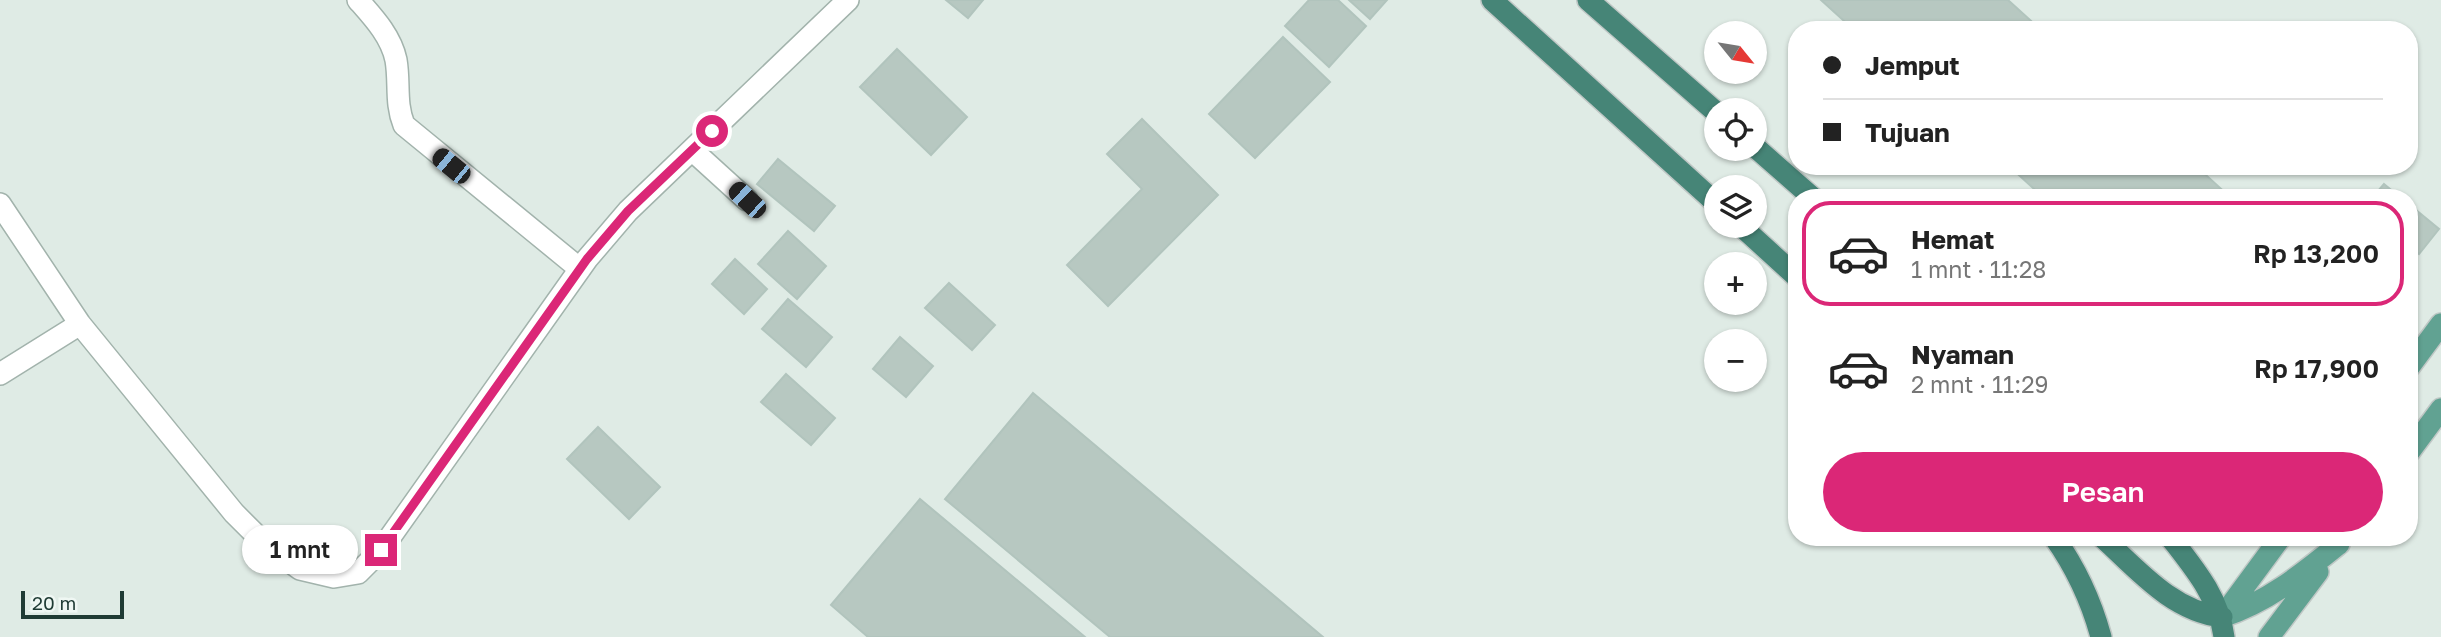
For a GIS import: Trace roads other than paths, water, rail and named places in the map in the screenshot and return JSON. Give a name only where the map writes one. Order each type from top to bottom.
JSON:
[{"type":"highway","points":[[1492,0],[1704,192]]},
{"type":"highway","points":[[1588,0],[1704,102]]},
{"type":"highway","points":[[1767,158],[1803,189]]},
{"type":"highway","points":[[1754,238],[1788,269]]},
{"type":"highway","points":[[2060,546],[2074,565],[2094,611],[2101,637]]},
{"type":"highway","points":[[2112,546],[2179,605],[2223,627]]},
{"type":"highway","points":[[2177,546],[2210,592],[2223,627]]},
{"type":"highway","points":[[2206,637],[2223,627]]},
{"type":"main road","points":[[2418,355],[2441,324]]},
{"type":"main road","points":[[2418,440],[2441,409]]},
{"type":"main road","points":[[2223,627],[2275,546]]},
{"type":"main road","points":[[2223,627],[2288,586],[2336,546]]},
{"type":"main road","points":[[2269,637],[2338,546]]},
{"type":"street","points":[[358,0],[382,28],[396,59],[397,107],[404,125],[580,269]]},
{"type":"street","points":[[0,204],[79,324],[234,513],[264,543],[300,569],[334,577],[358,573],[381,550],[580,269],[628,211],[848,0]]},
{"type":"street","points":[[692,149],[747,200]]},
{"type":"street","points":[[0,374],[79,324]]}]
